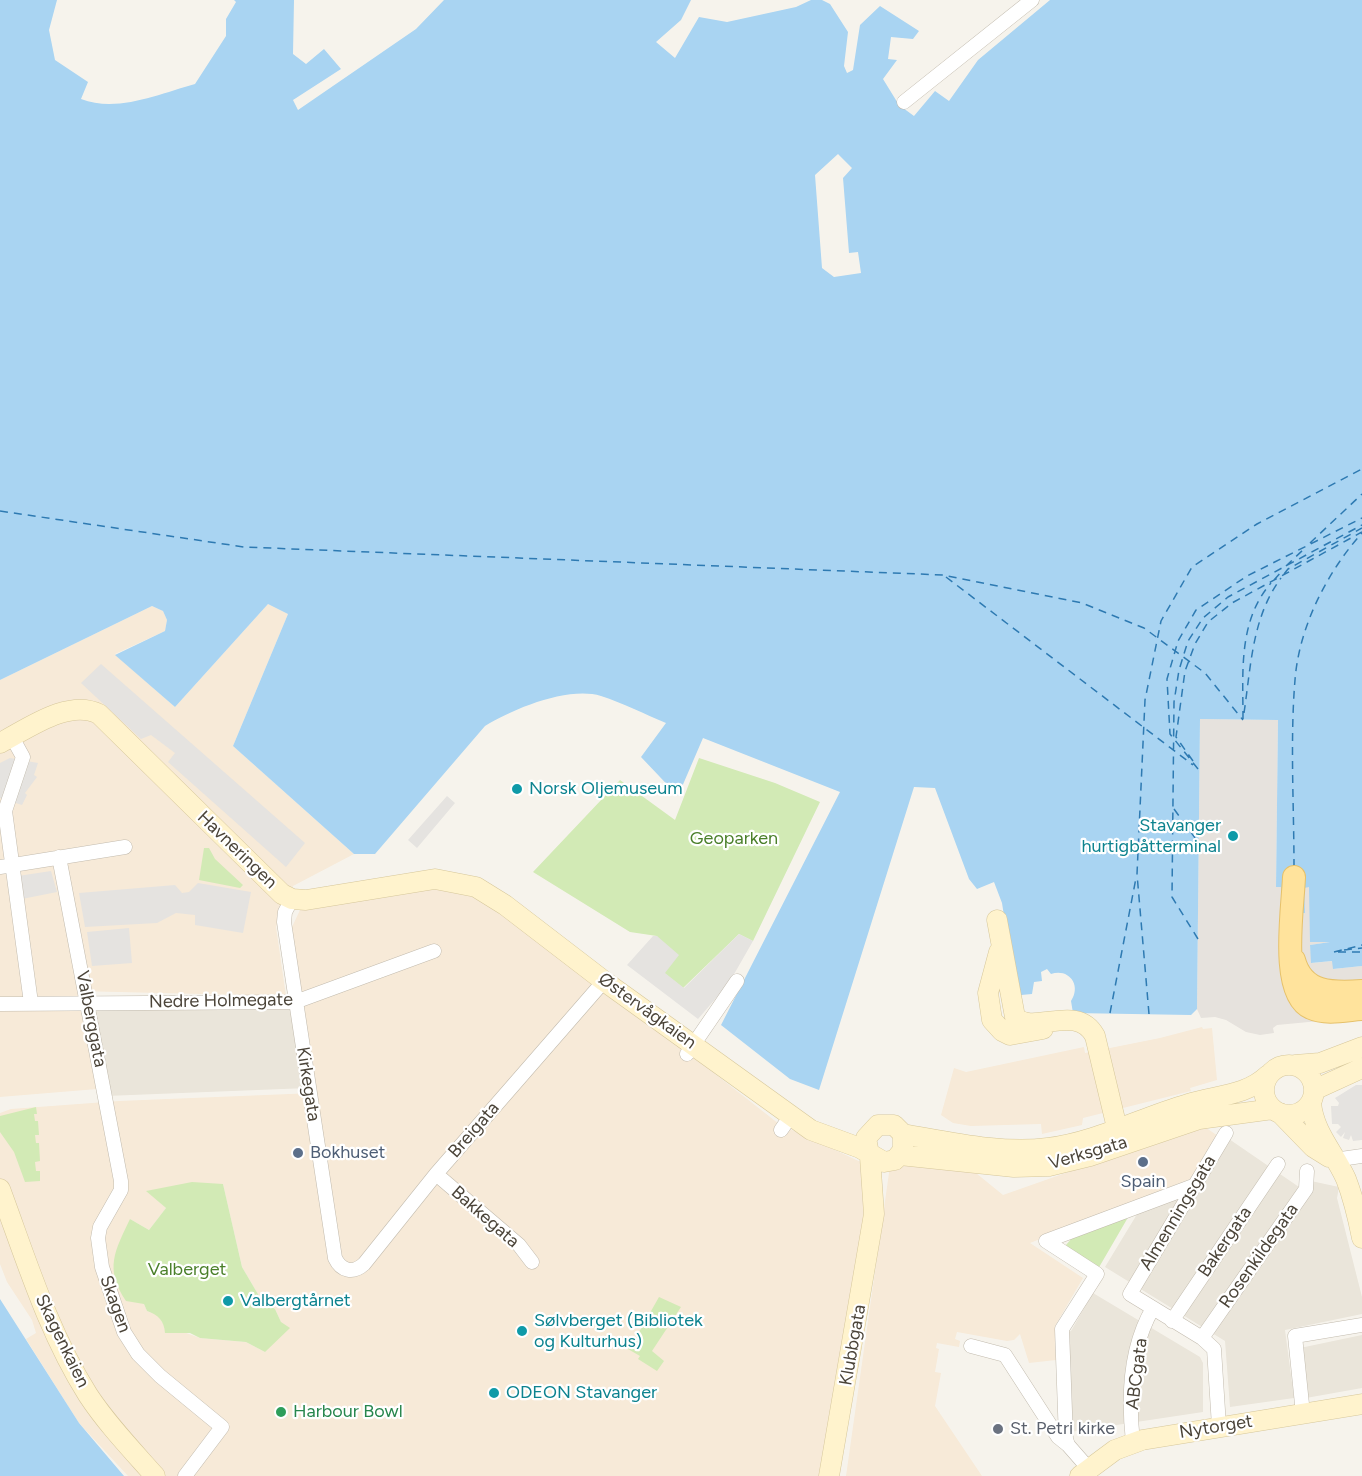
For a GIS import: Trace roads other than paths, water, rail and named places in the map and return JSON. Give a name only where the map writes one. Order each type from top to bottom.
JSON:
[{"type":"main road","points":[[1294,877],[1292,950],[1294,988],[1305,1005],[1323,1011],[1362,1009]]},
{"type":"main road","points":[[1292,950],[1300,975],[1311,986],[1327,992],[1362,991]]},
{"type":"street","points":[[904,102],[1032,0]]},
{"type":"street","name":"Havneringen","points":[[6,740],[70,711],[81,710],[99,714],[241,856],[276,889],[292,899],[334,897],[435,879],[476,887],[505,905]]},
{"type":"street","points":[[6,740],[23,758],[5,811],[6,866],[31,1003]]},
{"type":"street","points":[[6,866],[125,847]]},
{"type":"street","name":"Valberggata","points":[[59,857],[121,1181]]},
{"type":"street","name":"Kirkegata","points":[[292,899],[284,922],[294,1002],[335,1258],[343,1268]]},
{"type":"street","name":"Østervågkaien","points":[[505,905],[785,1124],[811,1130],[870,1156]]},
{"type":"street","points":[[997,920],[1013,1012],[1018,1020],[1072,1021],[1086,1025],[1091,1030]]},
{"type":"street","points":[[1000,941],[988,993],[991,1017],[1002,1031],[1010,1035],[1072,1025],[1091,1030]]},
{"type":"street","name":"Nedre Holmegate","points":[[0,1005],[294,1002],[434,951]]},
{"type":"street","name":"Breigata","points":[[343,1268],[356,1270],[364,1264],[436,1174],[604,981]]},
{"type":"street","points":[[691,1049],[737,981]]},
{"type":"street","name":"Verksgata","points":[[1091,1030],[1117,1128]]},
{"type":"street","points":[[1362,1047],[1320,1063],[1282,1065],[1268,1075],[1264,1094],[1312,1147],[1334,1160],[1362,1156]]},
{"type":"street","points":[[1295,1065],[1309,1074],[1312,1117],[1345,1178],[1361,1227]]},
{"type":"street","points":[[1277,1111],[1299,1113],[1312,1096],[1362,1068]]},
{"type":"street","name":"Verksgata","points":[[903,1134],[988,1147],[1034,1149],[1073,1143],[1189,1103],[1247,1091],[1268,1075]]},
{"type":"street","name":"Verksgata","points":[[898,1157],[1014,1167],[1049,1166],[1076,1161],[1199,1119],[1277,1111]]},
{"type":"street","name":"Østervågkaien","points":[[785,1124],[850,1131],[872,1128]]},
{"type":"street","points":[[889,1124],[903,1134],[904,1145],[898,1157],[884,1162],[870,1156],[865,1143],[872,1128],[889,1124]]},
{"type":"street","name":"Almenningsgata","points":[[1154,1308],[1130,1294],[1226,1132]]},
{"type":"street","name":"Klubbgata","points":[[830,1476],[874,1214],[870,1156]]},
{"type":"street","name":"Klubbgata","points":[[874,1214],[885,1190],[889,1168],[898,1157]]},
{"type":"street","name":"Bakergata","points":[[1172,1320],[1278,1164]]},
{"type":"street","name":"Rosenkildegata","points":[[1202,1338],[1306,1189],[1307,1171]]},
{"type":"street","name":"Bakkegata","points":[[436,1174],[519,1245],[532,1262]]},
{"type":"street","name":"Skagen","points":[[121,1181],[121,1190],[100,1227],[98,1238],[102,1268],[124,1332],[141,1358],[222,1427],[185,1476]]},
{"type":"street","points":[[1068,1445],[1062,1329],[1097,1274],[1046,1241],[1155,1198],[1193,1186]]},
{"type":"street","name":"Skagenkaien","points":[[0,1189],[46,1312],[78,1379],[111,1426],[155,1476]]},
{"type":"street","points":[[1154,1308],[1202,1338],[1214,1349],[1219,1426]]},
{"type":"street","name":"ABCgata","points":[[1133,1442],[1131,1413],[1134,1367],[1138,1344],[1154,1308]]},
{"type":"street","points":[[1303,1414],[1295,1336],[1362,1325]]},
{"type":"street","points":[[971,1346],[996,1350],[1005,1355],[1058,1437],[1068,1445],[1084,1473]]},
{"type":"street","name":"Nytorget","points":[[1084,1473],[1115,1450],[1133,1442],[1362,1404]]},
{"type":"water","points":[[0,0],[57,0],[49,30],[55,60],[88,82],[81,99],[109,104],[153,97],[195,84],[226,36],[226,19],[236,2],[234,0],[294,0],[293,54],[306,64],[324,49],[341,69],[293,100],[298,110],[416,29],[444,0],[691,0],[681,20],[656,42],[675,58],[699,17],[727,22],[796,7],[811,0],[822,0],[830,4],[848,32],[844,66],[847,73],[853,70],[860,25],[880,6],[919,31],[913,39],[891,37],[888,59],[897,60],[883,79],[899,105],[914,116],[935,91],[949,101],[978,60],[1050,0],[1362,0],[1362,966],[1333,969],[1332,961],[1311,963],[1310,945],[1330,942],[1310,942],[1309,887],[1304,888],[1305,913],[1281,913],[1281,887],[1276,887],[1278,720],[1200,719],[1197,1009],[1191,1015],[1073,1013],[1071,1001],[1075,989],[1072,979],[1063,973],[1051,974],[1047,969],[1041,972],[1042,981],[1034,982],[1032,994],[1021,995],[1015,986],[1002,903],[994,882],[977,889],[969,879],[935,788],[914,787],[819,1090],[790,1079],[721,1025],[840,792],[703,738],[678,796],[641,757],[666,723],[601,696],[573,694],[525,706],[485,726],[375,854],[354,854],[233,746],[288,614],[268,604],[175,707],[115,655],[165,631],[167,620],[163,611],[152,606],[0,680]],"holes":[[[838,154],[852,168],[843,178],[849,253],[858,252],[861,273],[834,277],[822,268],[815,175]]]},
{"type":"water","points":[[0,1299],[79,1423],[124,1476],[0,1476]]},
{"type":"place","name":"Norsk Oljemuseum","points":[[517,789]]},
{"type":"place","name":"Stavanger hurtigbåtterminal","points":[[1233,836]]},
{"type":"place","name":"Bokhuset","points":[[298,1153]]},
{"type":"place","name":"Spain","points":[[1143,1162]]},
{"type":"place","name":"Valbergtårnet","points":[[228,1301]]},
{"type":"place","name":"Sølvberget (Bibliotek og Kulturhus)","points":[[522,1331]]},
{"type":"place","name":"ODEON Stavanger","points":[[494,1393]]},
{"type":"place","name":"Harbour Bowl","points":[[281,1412]]},
{"type":"place","name":"St. Petri kirke","points":[[998,1429]]},
{"type":"park label","name":"Geoparken","points":[[734,839]]},
{"type":"park label","name":"Valberget","points":[[187,1270]]}]
